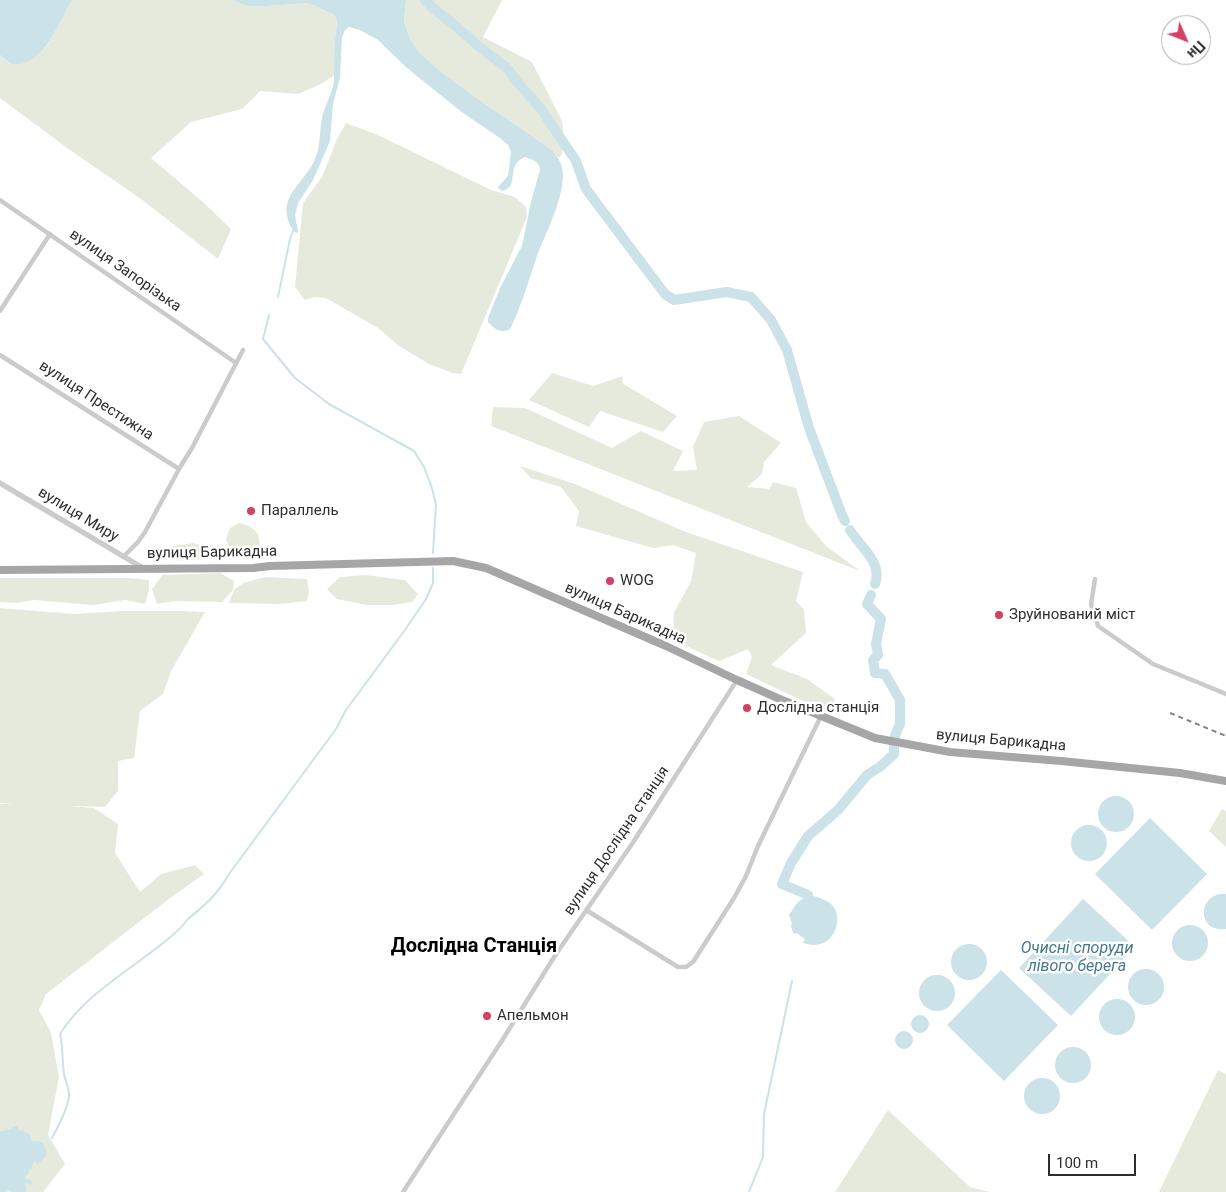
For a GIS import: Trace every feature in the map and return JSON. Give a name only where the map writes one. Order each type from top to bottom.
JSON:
[{"type":"main road","name":"вулиця Барикадна","points":[[0,570],[253,568],[453,561],[486,568],[666,646],[737,680],[875,738],[950,752],[1180,773],[1226,781]]},
{"type":"street","name":"вулиця Запорізька","points":[[0,200],[236,363]]},
{"type":"street","points":[[0,310],[50,234]]},
{"type":"street","points":[[123,557],[145,532],[227,384],[243,350]]},
{"type":"street","name":"вулиця Престижна","points":[[0,354],[179,469]]},
{"type":"street","name":"вулиця Миру","points":[[0,483],[143,568]]},
{"type":"street","points":[[1095,579],[1091,604],[1098,626],[1153,664],[1226,694]]},
{"type":"street","name":"вулиця Дослідна станція","points":[[402,1192],[503,1039],[556,954],[632,844],[737,680]]},
{"type":"street","points":[[586,910],[678,968],[686,967],[693,962],[746,876],[758,846],[821,716]]},
{"type":"shaded area","points":[[73,0],[233,0],[267,6],[305,3],[327,10],[336,18],[335,75],[321,84],[298,94],[260,91],[242,109],[191,122],[151,158],[204,203],[231,229],[218,259],[141,199],[70,150],[0,98],[0,55],[8,62],[45,48]]},
{"type":"shaded area","points":[[406,0],[502,0],[483,37],[532,62],[562,121],[564,138],[562,154],[559,158],[552,150],[471,94],[421,54],[410,40],[404,21]]},
{"type":"shaded area","points":[[346,123],[378,135],[491,190],[515,197],[526,207],[527,217],[461,374],[429,364],[399,346],[378,328],[326,298],[315,297],[305,300],[295,287],[303,203],[322,177],[337,139]]},
{"type":"shaded area","points":[[552,373],[593,386],[623,376],[622,383],[677,416],[663,432],[600,411],[589,427],[529,400]]},
{"type":"shaded area","points":[[493,407],[525,408],[612,448],[641,431],[683,451],[673,471],[697,470],[693,447],[704,422],[739,416],[781,443],[764,462],[762,474],[747,487],[769,489],[773,482],[796,488],[806,522],[826,546],[860,571],[491,426]]},
{"type":"shaded area","points":[[520,466],[575,484],[686,532],[803,572],[796,601],[804,610],[806,633],[771,665],[807,679],[835,699],[831,714],[746,674],[752,657],[748,649],[719,661],[673,640],[674,613],[691,581],[696,553],[673,545],[653,548],[576,526],[579,511],[561,487],[531,478]]},
{"type":"shaded area","points":[[239,523],[250,527],[257,533],[259,547],[256,555],[237,556],[230,550],[226,539],[230,528]]},
{"type":"shaded area","points":[[193,543],[203,546],[220,546],[220,556],[189,560],[158,559],[156,552],[162,548]]},
{"type":"shaded area","points":[[220,573],[234,581],[233,590],[222,602],[175,601],[157,604],[152,589],[162,575]]},
{"type":"shaded area","points":[[365,575],[405,580],[418,594],[412,602],[392,605],[367,605],[337,599],[327,589],[340,577]]},
{"type":"shaded area","points":[[265,577],[307,579],[309,591],[307,601],[279,604],[229,603],[234,590],[243,583]]},
{"type":"shaded area","points":[[0,578],[130,578],[149,580],[149,590],[145,604],[125,600],[93,605],[34,600],[16,603],[0,602]]},
{"type":"shaded area","points":[[0,608],[73,614],[123,611],[205,612],[171,671],[163,694],[140,711],[134,758],[118,761],[118,791],[105,807],[66,806],[94,808],[118,824],[115,853],[140,892],[161,874],[195,865],[204,874],[46,994],[39,1010],[51,1033],[59,1077],[48,1135],[65,1164],[43,1192],[0,1192],[0,804],[14,804],[0,803]]},
{"type":"shaded area","points":[[1222,809],[1226,811],[1226,847],[1209,831]]},
{"type":"shaded area","points":[[1218,1070],[1226,1074],[1226,1192],[1159,1192]]},
{"type":"shaded area","points":[[888,1110],[970,1187],[989,1192],[835,1192]]},
{"type":"water","points":[[0,0],[73,0],[53,36],[41,52],[24,63],[15,64],[9,63],[0,55]]},
{"type":"water","points":[[233,0],[406,0],[404,21],[410,40],[421,54],[471,94],[552,150],[559,160],[563,173],[561,193],[510,329],[498,330],[488,322],[488,318],[500,288],[522,246],[540,170],[537,163],[525,157],[519,161],[515,165],[511,184],[503,191],[499,189],[498,187],[508,176],[511,152],[508,145],[463,113],[418,77],[378,40],[360,30],[349,27],[345,30],[342,37],[340,77],[333,104],[330,141],[313,180],[298,203],[295,215],[298,232],[296,233],[291,228],[288,220],[287,205],[292,193],[312,165],[317,154],[322,118],[334,81],[336,18],[333,14],[305,3],[248,6]]},
{"type":"water","points":[[1116,796],[1129,801],[1134,814],[1129,827],[1116,832],[1103,827],[1098,814],[1103,801]]},
{"type":"water","points":[[1150,818],[1207,874],[1152,930],[1095,874]]},
{"type":"water","points":[[1089,825],[1102,830],[1107,843],[1102,856],[1089,861],[1076,856],[1071,843],[1076,830]]},
{"type":"water","points":[[1219,894],[1226,894],[1226,929],[1218,929],[1211,926],[1206,922],[1204,916],[1206,903]]},
{"type":"water","points":[[808,895],[815,896],[831,904],[837,916],[836,927],[831,937],[818,945],[803,943],[805,939],[793,933],[791,926],[792,923],[789,915],[797,903]]},
{"type":"water","name":"Очисні споруди лівого берега","points":[[1083,899],[1135,947],[1071,1016],[1019,968]]},
{"type":"water","points":[[1190,925],[1203,930],[1208,943],[1203,956],[1190,961],[1177,956],[1172,943],[1177,930]]},
{"type":"water","points":[[969,944],[982,949],[987,962],[982,975],[969,980],[956,975],[951,962],[956,949]]},
{"type":"water","points":[[1146,969],[1159,974],[1164,987],[1159,1000],[1146,1005],[1133,1000],[1128,987],[1133,974]]},
{"type":"water","points":[[1001,970],[1058,1025],[1004,1081],[947,1025]]},
{"type":"water","points":[[937,975],[950,980],[955,993],[950,1006],[937,1011],[924,1006],[919,993],[924,980]]},
{"type":"water","points":[[1117,999],[1130,1004],[1135,1017],[1130,1030],[1117,1035],[1104,1030],[1099,1017],[1104,1004]]},
{"type":"water","points":[[916,1015],[924,1015],[929,1020],[927,1031],[916,1033],[911,1028],[911,1020]]},
{"type":"water","points":[[900,1031],[908,1031],[913,1036],[911,1047],[900,1049],[895,1044],[895,1036]]},
{"type":"water","points":[[1073,1047],[1086,1052],[1091,1065],[1086,1078],[1073,1083],[1060,1078],[1055,1065],[1060,1052]]},
{"type":"water","points":[[1042,1078],[1055,1083],[1060,1096],[1055,1109],[1042,1114],[1029,1109],[1024,1096],[1029,1083]]},
{"type":"water","points":[[17,1126],[19,1130],[28,1133],[32,1142],[38,1141],[44,1144],[45,1155],[38,1164],[34,1161],[31,1169],[28,1169],[29,1173],[25,1179],[31,1180],[32,1185],[26,1183],[26,1192],[11,1192],[9,1190],[0,1192],[0,1131]]},
{"type":"waterway","points":[[425,0],[506,67],[541,109],[576,161],[586,189],[665,294],[674,300],[727,292],[751,297],[771,320],[787,350],[809,428],[845,521]]},
{"type":"waterway","points":[[278,297],[293,231]]},
{"type":"waterway","points":[[269,315],[263,339],[295,378],[329,404],[414,451],[424,467],[436,504],[433,553]]},
{"type":"waterway","points":[[850,530],[873,562],[877,576],[875,584]]},
{"type":"waterway","points":[[52,1138],[69,1097],[64,1074],[60,1034],[84,1004],[177,931],[216,893],[336,729],[346,710],[426,599],[433,583],[433,568]]},
{"type":"waterway","points":[[871,595],[867,604],[881,619],[876,644],[878,655],[873,660],[875,673],[885,674],[900,700],[900,724],[895,736]]},
{"type":"waterway","points":[[808,895],[782,884],[791,863],[808,836],[838,810],[867,775],[894,754],[894,747]]},
{"type":"waterway","points":[[749,1192],[763,1157],[764,1114],[792,981]]},
{"type":"railway","points":[[1170,713],[1226,736]]},
{"type":"place","name":"Параллель","points":[[251,511]]},
{"type":"place","name":"WOG","points":[[610,581]]},
{"type":"place","name":"Зруйнований міст","points":[[999,615]]},
{"type":"place","name":"Дослідна станція","points":[[747,708]]},
{"type":"place","name":"Апельмон","points":[[487,1016]]},
{"type":"district","name":"Дослідна Станція","points":[[474,947]]}]
